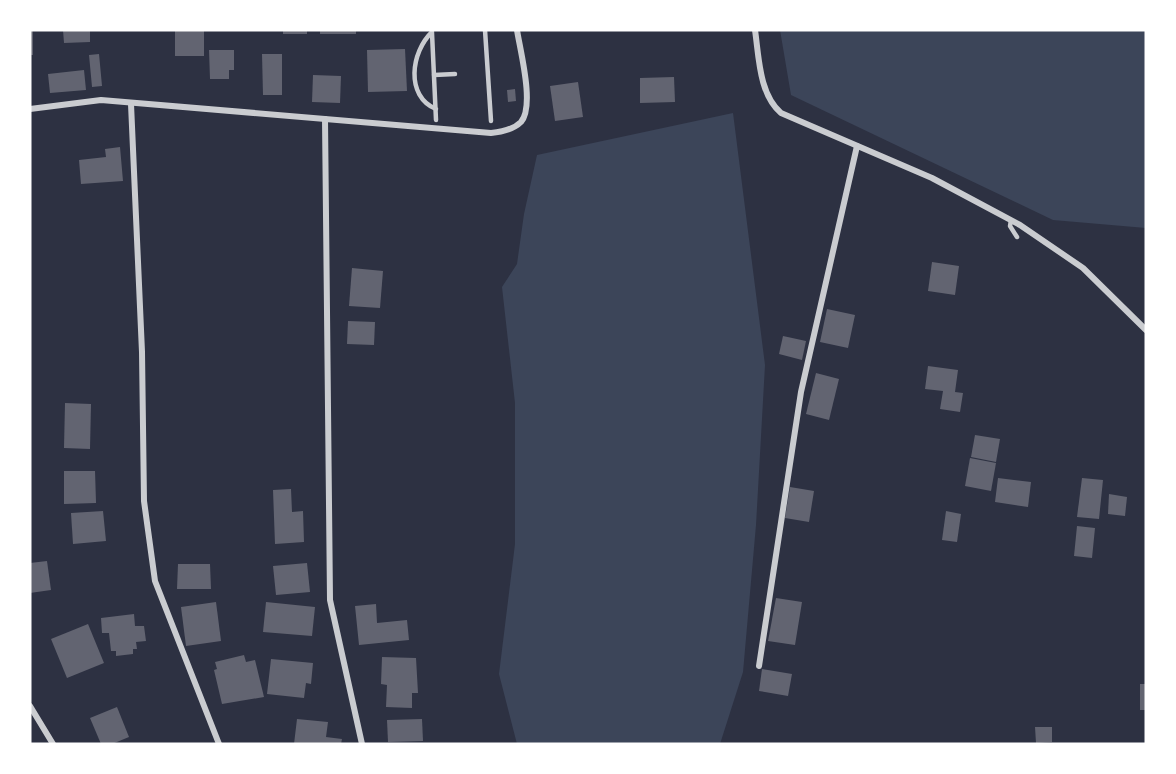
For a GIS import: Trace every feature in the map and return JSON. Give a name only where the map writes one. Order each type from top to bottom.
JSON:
[{"type":"street","points":[[30,109],[101,100],[491,133],[514,128],[522,121],[526,111],[527,95],[517,30]]},
{"type":"street","points":[[755,30],[763,79],[776,109],[788,117],[932,178],[1045,240],[1083,268],[1146,330]]},
{"type":"street","points":[[131,104],[142,352],[144,501],[155,580],[219,744]]},
{"type":"street","points":[[325,119],[330,600],[362,744]]},
{"type":"street","points":[[759,666],[801,392],[857,146]]},
{"type":"street","points":[[30,706],[53,744]]},
{"type":"lane","points":[[485,30],[491,121]]},
{"type":"lane","points":[[432,31],[436,120]]},
{"type":"lane","points":[[432,31],[422,42],[416,55],[416,75],[418,96],[426,105],[436,110]]},
{"type":"lane","points":[[434,75],[455,74]]},
{"type":"lane","points":[[1011,220],[1010,226],[1017,237]]},
{"type":"shaded area","points":[[780,30],[1146,30],[1146,228],[1053,220],[791,95]]},
{"type":"shaded area","points":[[733,113],[765,365],[756,525],[743,672],[720,744],[517,744],[499,674],[515,544],[515,403],[502,287],[517,264],[524,214],[537,155]]},
{"type":"building","points":[[30,30],[33,30],[33,55],[30,55]]},
{"type":"building","points":[[63,30],[90,30],[90,42],[64,43]]},
{"type":"building","points":[[175,30],[204,30],[204,56],[175,56]]},
{"type":"building","points":[[283,30],[307,30],[307,34],[283,34]]},
{"type":"building","points":[[320,30],[356,30],[356,34],[320,34]]},
{"type":"building","points":[[405,49],[407,91],[368,92],[367,50]]},
{"type":"building","points":[[209,50],[234,50],[234,70],[229,70],[229,79],[210,79]]},
{"type":"building","points":[[99,54],[102,86],[92,87],[89,55]]},
{"type":"building","points":[[262,54],[282,54],[282,95],[263,95]]},
{"type":"building","points":[[84,70],[86,90],[50,93],[48,74]]},
{"type":"building","points":[[313,75],[341,76],[340,103],[312,102]]},
{"type":"building","points":[[674,77],[675,102],[640,103],[640,78]]},
{"type":"building","points":[[578,82],[583,117],[555,121],[550,86]]},
{"type":"building","points":[[515,89],[516,101],[508,102],[507,90]]},
{"type":"building","points":[[120,147],[123,181],[81,184],[79,160],[106,157],[105,149]]},
{"type":"building","points":[[932,262],[959,266],[955,295],[928,291]]},
{"type":"building","points":[[352,268],[383,271],[380,308],[349,306]]},
{"type":"building","points":[[827,309],[855,315],[848,348],[820,342]]},
{"type":"building","points":[[348,321],[375,322],[374,345],[347,344]]},
{"type":"building","points":[[783,336],[806,341],[802,360],[779,354]]},
{"type":"building","points":[[928,366],[958,370],[955,392],[963,393],[960,412],[940,409],[943,391],[925,389]]},
{"type":"building","points":[[816,373],[839,379],[829,420],[806,414]]},
{"type":"building","points":[[65,403],[91,404],[90,449],[64,448]]},
{"type":"building","points":[[975,435],[1000,439],[996,462],[971,457]]},
{"type":"building","points":[[970,458],[996,463],[991,491],[965,486]]},
{"type":"building","points":[[64,471],[95,471],[96,503],[64,504]]},
{"type":"building","points":[[998,478],[1031,482],[1028,507],[995,502]]},
{"type":"building","points":[[1082,478],[1103,480],[1099,519],[1077,517]]},
{"type":"building","points":[[790,487],[814,491],[809,522],[785,518]]},
{"type":"building","points":[[291,489],[292,512],[303,511],[304,542],[275,544],[273,490]]},
{"type":"building","points":[[1109,494],[1127,497],[1125,516],[1108,514]]},
{"type":"building","points":[[103,511],[106,541],[73,544],[71,513]]},
{"type":"building","points":[[946,511],[961,514],[957,542],[942,540]]},
{"type":"building","points":[[1077,526],[1095,528],[1092,558],[1074,556]]},
{"type":"building","points":[[47,561],[51,590],[30,593],[30,563]]},
{"type":"building","points":[[307,563],[310,592],[276,595],[273,566]]},
{"type":"building","points":[[178,564],[210,564],[211,589],[177,589]]},
{"type":"building","points":[[776,598],[802,602],[795,645],[768,641]]},
{"type":"building","points":[[216,602],[221,641],[186,646],[181,607]]},
{"type":"building","points":[[266,602],[315,607],[312,636],[263,632]]},
{"type":"building","points":[[376,604],[377,623],[407,620],[409,640],[359,645],[355,606]]},
{"type":"building","points":[[134,614],[135,626],[144,626],[146,641],[136,642],[137,649],[133,649],[133,654],[116,656],[116,651],[111,651],[109,633],[102,633],[101,618]]},
{"type":"building","points":[[88,624],[104,663],[67,678],[51,639]]},
{"type":"building","points":[[244,655],[246,662],[255,660],[264,697],[222,704],[214,670],[217,669],[215,662]]},
{"type":"building","points":[[382,657],[416,658],[418,693],[412,693],[412,708],[386,707],[387,685],[381,684]]},
{"type":"building","points":[[271,659],[313,663],[311,684],[306,683],[304,698],[267,694]]},
{"type":"building","points":[[762,669],[792,674],[788,696],[759,691]]},
{"type":"building","points":[[1140,684],[1146,684],[1146,710],[1140,710]]},
{"type":"building","points":[[117,707],[129,737],[112,744],[101,744],[90,718]]},
{"type":"building","points":[[297,719],[328,722],[326,737],[342,739],[341,744],[294,744]]},
{"type":"building","points":[[422,719],[423,741],[388,742],[387,720]]},
{"type":"building","points":[[1035,727],[1052,727],[1052,742],[1036,743]]}]
